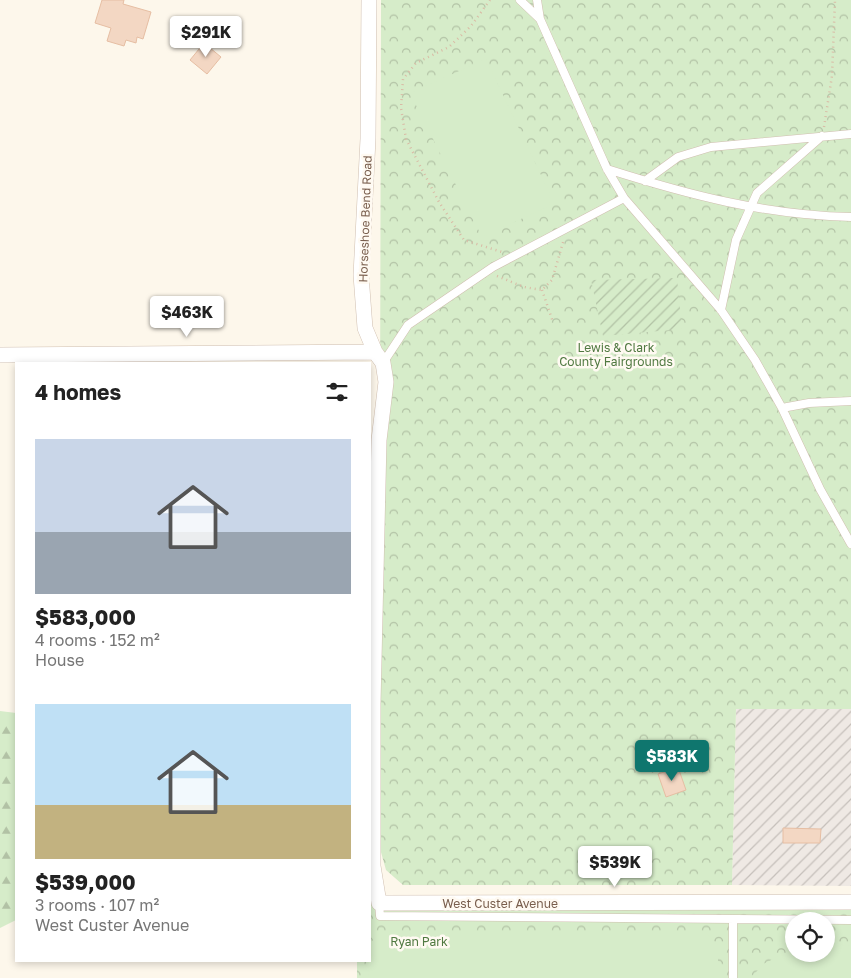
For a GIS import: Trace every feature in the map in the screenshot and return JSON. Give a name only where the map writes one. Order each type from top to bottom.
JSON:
[{"type":"street","name":"Horseshoe Bend Road","points":[[369,0],[368,139],[361,275],[365,328],[379,358],[386,382],[379,440],[373,704],[372,874]]},
{"type":"street","points":[[0,354],[379,358]]},
{"type":"street","points":[[372,874],[379,903]]},
{"type":"street","name":"West Custer Avenue","points":[[379,903],[851,902]]},
{"type":"lane","points":[[520,0],[540,18]]},
{"type":"lane","points":[[537,0],[540,18],[607,169],[624,198],[721,310],[755,360],[782,408],[820,489],[851,544]]},
{"type":"lane","points":[[644,181],[678,157],[711,147],[851,134]]},
{"type":"lane","points":[[721,310],[730,260],[749,208],[762,187],[822,136]]},
{"type":"lane","points":[[607,169],[718,202],[796,215],[851,217]]},
{"type":"lane","points":[[379,358],[408,325],[486,271],[624,198]]},
{"type":"lane","points":[[782,408],[809,403],[851,401]]},
{"type":"lane","points":[[379,903],[380,916],[851,920]]},
{"type":"lane","points":[[733,919],[733,978]]},
{"type":"path","points":[[490,0],[471,26],[449,48],[416,63],[403,80],[401,108],[406,139],[439,202],[464,240],[515,255]]},
{"type":"path","points":[[822,136],[832,76],[835,0]]},
{"type":"path","points":[[542,290],[552,280],[569,227]]},
{"type":"path","points":[[486,271],[524,287],[542,290]]},
{"type":"path","points":[[542,290],[553,322]]},
{"type":"shaded area","points":[[736,709],[851,709],[851,886],[732,885]]},
{"type":"green space","name":"Lewis & Clark County Fairgrounds","points":[[381,0],[851,0],[851,709],[736,709],[732,885],[403,885],[386,870],[379,845]]},
{"type":"green space","points":[[486,59],[550,194],[549,206],[482,237],[410,93]]},
{"type":"green space","points":[[677,278],[682,329],[603,336],[591,280]]},
{"type":"green space","points":[[0,711],[15,713],[15,920],[0,928]]},
{"type":"green space","name":"Ryan Park","points":[[371,903],[851,910],[851,978],[357,978],[357,962],[371,962]]},
{"type":"green space","points":[[381,932],[705,932],[718,945],[718,978],[368,978],[369,962],[371,962],[371,942]]},
{"type":"green space","points":[[835,945],[851,946],[851,978],[750,978],[765,963],[785,953],[785,962],[835,962]]},
{"type":"building","points":[[102,0],[124,0],[123,4],[151,12],[143,39],[137,37],[136,43],[126,40],[124,46],[107,41],[111,28],[95,23]]},
{"type":"building","points":[[204,43],[221,57],[207,74],[190,60]]},
{"type":"building","points":[[678,767],[686,790],[666,797],[658,774]]},
{"type":"building","points":[[783,828],[821,829],[820,843],[783,843]]}]
